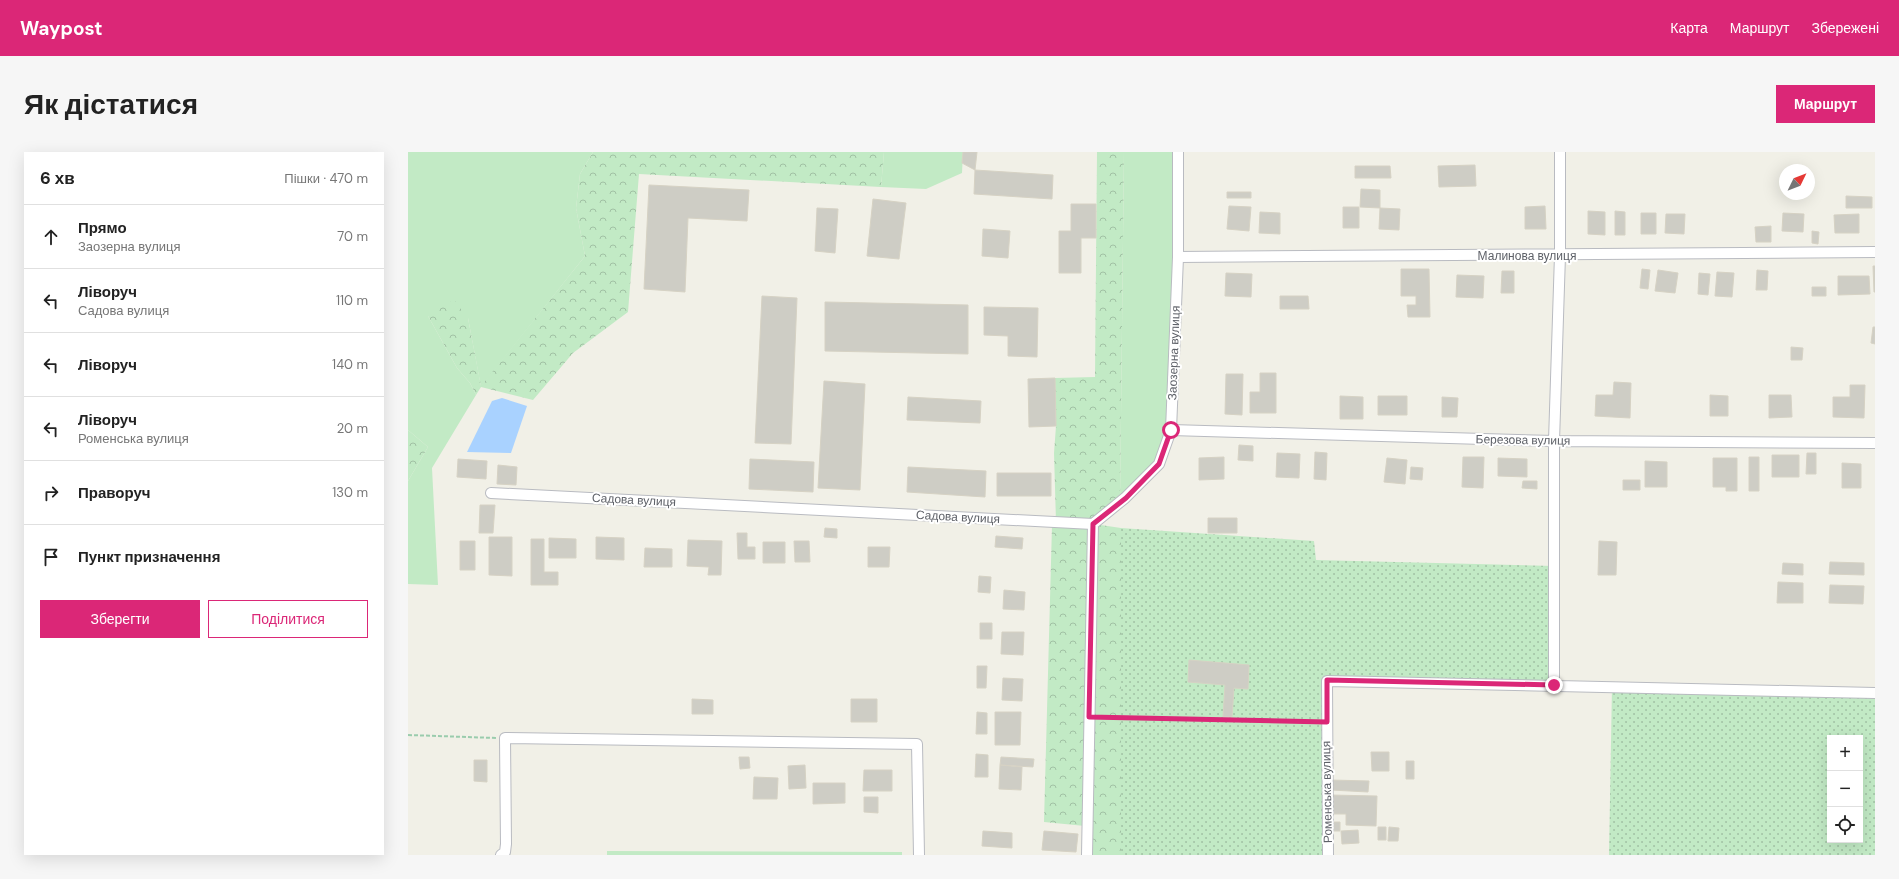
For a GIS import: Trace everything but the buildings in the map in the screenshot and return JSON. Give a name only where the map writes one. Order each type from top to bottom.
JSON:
[{"type":"street","name":"Заозерна вулиця","points":[[1093,524],[1126,498],[1159,464],[1171,430],[1178,257],[1178,152]]},
{"type":"street","points":[[1554,682],[1554,441],[1560,256],[1560,152]]},
{"type":"street","name":"Малинова вулиця","points":[[1178,257],[1560,256],[1875,252]]},
{"type":"street","name":"Березова вулиця","points":[[1171,430],[1554,441],[1875,443]]},
{"type":"street","name":"Садова вулиця","points":[[491,493],[1093,524]]},
{"type":"street","points":[[1087,855],[1093,524]]},
{"type":"street","name":"Роменська вулиця","points":[[1328,855],[1327,680],[1875,693]]},
{"type":"street","points":[[501,855],[504,852],[506,844],[505,738],[917,744],[919,855]]},
{"type":"path","points":[[1089,717],[1327,722]]},
{"type":"path","points":[[408,735],[505,738]]},
{"type":"green space","points":[[408,152],[593,152],[580,174],[576,208],[585,256],[481,387],[468,318],[428,316],[457,368],[470,383],[476,395],[432,468],[438,585],[408,584],[408,481],[428,447],[408,430]]},
{"type":"green space","points":[[593,152],[884,152],[881,187],[639,174],[628,312],[573,353],[533,400],[481,387],[476,395],[470,383],[457,368],[428,316],[439,304],[455,301],[468,318],[481,386],[585,256],[576,208],[580,174]]},
{"type":"green space","points":[[884,152],[963,152],[962,173],[926,189],[881,187]]},
{"type":"green space","points":[[1097,152],[1124,152],[1120,503],[1094,524],[1121,528],[1121,855],[1086,855],[1085,826],[1044,822],[1052,525],[1056,522],[1054,453],[1056,426],[1055,378],[1095,377]]},
{"type":"green space","points":[[1124,152],[1178,152],[1171,430],[1159,464],[1120,503]]},
{"type":"green space","points":[[408,430],[428,447],[408,481]]},
{"type":"green space","points":[[1121,528],[1314,541],[1316,560],[1554,566],[1554,682],[1327,681],[1324,855],[1121,855]]},
{"type":"green space","points":[[1612,686],[1875,695],[1875,855],[1609,855]]},
{"type":"green space","points":[[607,851],[902,852],[902,855],[607,855]]},
{"type":"water","points":[[502,398],[527,406],[511,453],[467,452],[492,401]]},
{"type":"route","points":[[1171,430],[1159,464],[1126,498],[1093,524],[1089,717],[1327,722],[1327,680],[1554,685]]}]
